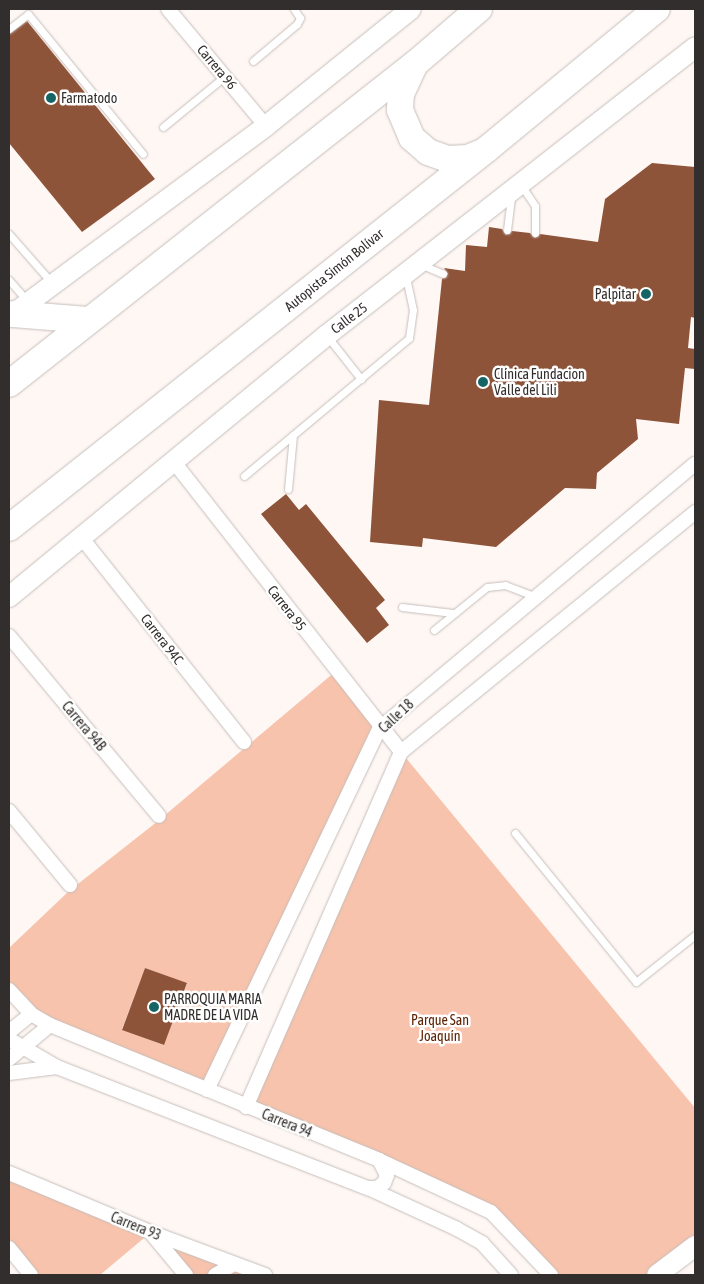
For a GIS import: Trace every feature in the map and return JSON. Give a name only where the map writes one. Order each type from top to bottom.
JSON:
[{"type":"highway","points":[[9,384],[416,63],[479,9]]},
{"type":"highway","name":"Autopista Simón Bolívar","points":[[9,528],[487,149],[657,9]]},
{"type":"highway","points":[[416,63],[406,79],[400,102],[402,120],[412,138],[428,152],[448,159],[468,158],[487,149]]},
{"type":"highway","points":[[17,311],[88,320]]},
{"type":"street","name":"Carrera 96","points":[[168,9],[266,126]]},
{"type":"street","points":[[17,311],[266,126],[411,9]]},
{"type":"street","name":"Calle 25","points":[[9,597],[327,335],[413,270],[695,47]]},
{"type":"street","name":"Carrera 95","points":[[174,462],[380,728],[401,752]]},
{"type":"street","name":"Calle 18","points":[[207,1090],[380,728],[695,464]]},
{"type":"street","points":[[246,1107],[401,752],[695,512]]},
{"type":"street","name":"Carrera 94C","points":[[81,537],[244,742]]},
{"type":"street","name":"Carrera 94B","points":[[9,636],[160,816]]},
{"type":"street","points":[[9,811],[70,885]]},
{"type":"street","name":"Carrera 94","points":[[9,990],[32,1014],[50,1025],[379,1160],[491,1212],[551,1275]]},
{"type":"street","points":[[9,1032],[32,1014]]},
{"type":"street","points":[[9,1058],[50,1025]]},
{"type":"street","points":[[9,1039],[57,1067],[368,1188],[482,1243],[511,1275]]},
{"type":"street","points":[[9,1073],[57,1067]]},
{"type":"street","points":[[368,1188],[377,1188],[384,1183],[387,1175],[379,1160]]},
{"type":"street","name":"Carrera 93","points":[[9,1173],[150,1232],[265,1275]]},
{"type":"street","points":[[150,1232],[186,1275]]},
{"type":"street","points":[[657,1275],[695,1246]]},
{"type":"street","points":[[9,1248],[31,1275]]},
{"type":"street","points":[[215,1275],[234,1264]]},
{"type":"lane","points":[[9,29],[34,9]]},
{"type":"lane","points":[[252,61],[297,24],[300,18],[294,9]]},
{"type":"lane","points":[[28,14],[143,154]]},
{"type":"lane","points":[[163,127],[225,76]]},
{"type":"lane","points":[[507,230],[516,188]]},
{"type":"lane","points":[[516,188],[535,206],[535,233]]},
{"type":"lane","points":[[9,234],[53,284]]},
{"type":"lane","points":[[244,476],[409,338],[413,310],[413,270],[443,274]]},
{"type":"lane","points":[[9,280],[17,311]]},
{"type":"lane","points":[[327,335],[361,379]]},
{"type":"lane","points":[[288,489],[293,435]]},
{"type":"lane","points":[[434,630],[479,592],[495,585],[518,588],[536,597]]},
{"type":"lane","points":[[402,607],[453,613]]},
{"type":"lane","points":[[515,833],[636,982],[695,935]]},
{"type":"green space","points":[[336,671],[380,728],[207,1090],[50,1025],[9,990],[9,948],[69,891],[158,821]],"holes":[[[145,968],[187,984],[163,1045],[122,1029]]]},
{"type":"green space","name":"Parque San Joaquín","points":[[401,752],[695,1108],[695,1246],[657,1275],[551,1275],[506,1226],[246,1107]]},
{"type":"green space","points":[[9,1173],[265,1275],[186,1275],[150,1233],[100,1275],[31,1275],[9,1248]]},
{"type":"building","name":"Farmatodo","points":[[27,21],[155,179],[82,232],[9,143],[9,34]]},
{"type":"building","points":[[652,163],[695,167],[695,318],[691,317],[688,348],[695,349],[695,369],[685,368],[679,424],[636,419],[638,439],[597,473],[596,489],[565,488],[496,547],[423,538],[422,547],[370,542],[379,400],[429,405],[442,279],[448,274],[444,268],[465,271],[466,245],[487,247],[489,227],[502,229],[506,235],[512,231],[530,233],[535,238],[540,234],[598,242],[605,199]]},
{"type":"building","points":[[286,494],[299,510],[306,504],[385,600],[376,608],[389,625],[367,643],[261,514]]},
{"type":"building","name":"PARROQUIA MARIA MADRE DE LA VIDA","points":[[145,968],[187,983],[164,1045],[122,1030]]},
{"type":"place","name":"Farmatodo","points":[[51,98]]},
{"type":"place","name":"Palpitar","points":[[646,294]]},
{"type":"place","name":"Clínica Fundacion Valle del Lili","points":[[483,382]]},
{"type":"place","name":"PARROQUIA MARIA MADRE DE LA VIDA","points":[[154,1007]]}]
